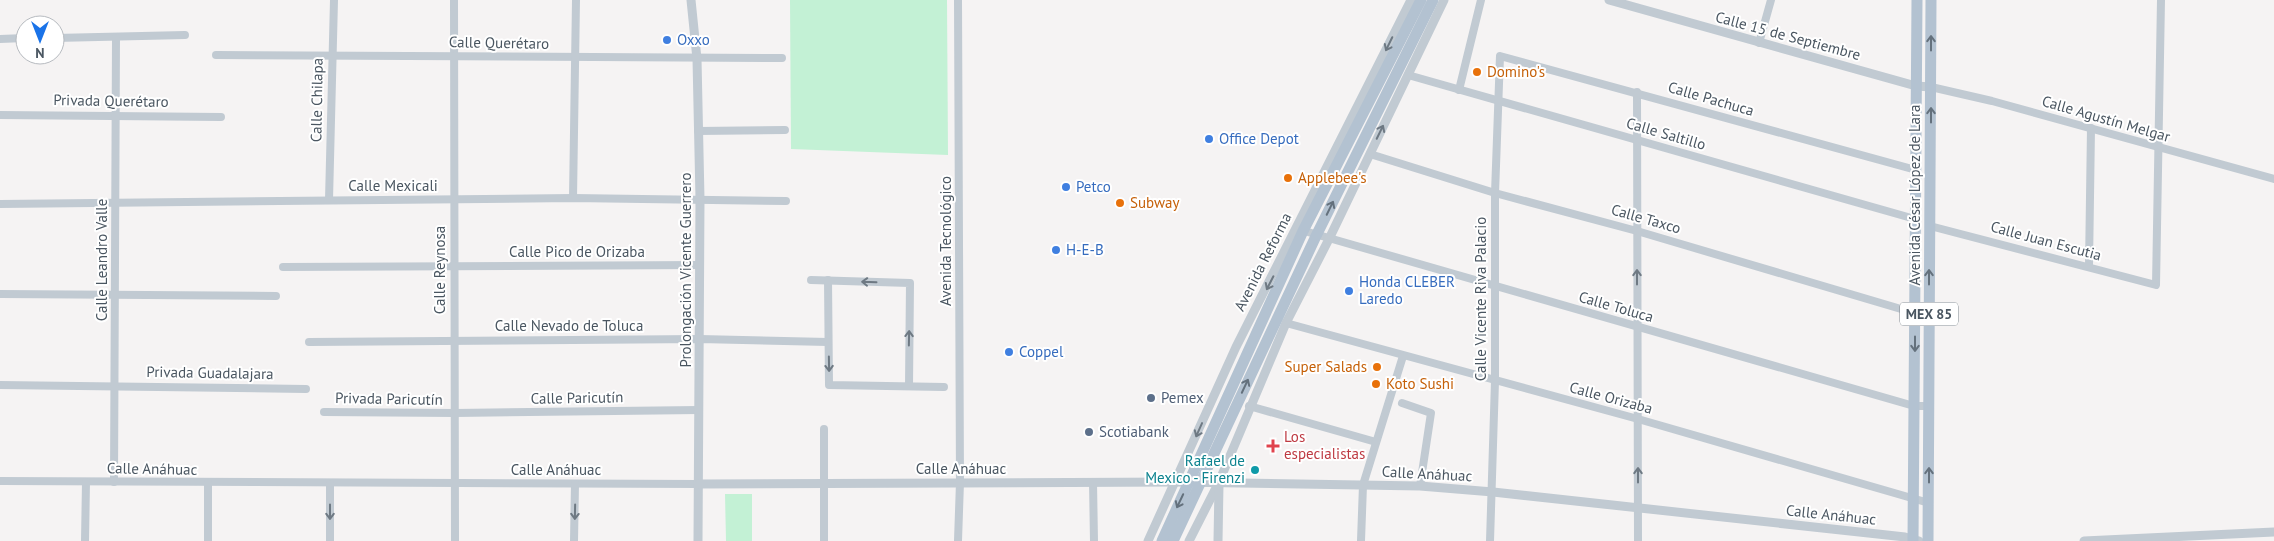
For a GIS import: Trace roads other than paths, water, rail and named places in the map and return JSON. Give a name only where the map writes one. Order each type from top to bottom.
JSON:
[{"type":"main road","name":"Avenida Reforma","points":[[1172,541],[1300,230],[1421,0]]},
{"type":"main road","name":"Avenida Reforma","points":[[1162,541],[1195,482],[1266,343],[1316,236],[1433,0]]},
{"type":"main road","name":"Avenida César López de Lara","points":[[1915,540],[1916,0]]},
{"type":"main road","name":"Avenida César López de Lara","points":[[1928,541],[1931,0]]},
{"type":"main road","points":[[1266,343],[1275,330],[1286,323]]},
{"type":"street","name":"Calle Chilapa","points":[[329,200],[334,0]]},
{"type":"street","name":"Calle Reynosa","points":[[454,0],[455,541]]},
{"type":"street","points":[[573,198],[576,0]]},
{"type":"street","name":"Prolongación Vicente Guerrero","points":[[691,0],[697,59],[700,199],[698,541]]},
{"type":"street","name":"Avenida Tecnológico","points":[[958,0],[960,482],[958,541]]},
{"type":"street","name":"Avenida Reforma","points":[[1148,541],[1236,347],[1300,230],[1411,0]]},
{"type":"street","points":[[1189,541],[1219,482],[1286,323],[1329,239],[1444,0]]},
{"type":"street","points":[[1460,90],[1481,0]]},
{"type":"street","points":[[1759,43],[1771,0]]},
{"type":"street","points":[[2158,147],[2161,0]]},
{"type":"street","name":"Calle 15 de Septiembre","points":[[1614,1],[1916,86],[1931,87]]},
{"type":"street","points":[[65,38],[185,35]]},
{"type":"street","points":[[0,38],[15,38]]},
{"type":"street","name":"Calle Leandro Valle","points":[[114,482],[116,38]]},
{"type":"street","name":"Calle Querétaro","points":[[216,55],[782,58]]},
{"type":"street","name":"Calle Pachuca","points":[[1500,56],[1916,170]]},
{"type":"street","name":"Calle Vicente Riva Palacio","points":[[1490,541],[1495,380],[1495,193],[1500,56]]},
{"type":"street","name":"Calle Saltillo","points":[[1408,75],[1915,219]]},
{"type":"street","name":"Calle Agustín Melgar","points":[[1931,87],[2091,128],[2274,180]]},
{"type":"street","points":[[1637,92],[1638,541]]},
{"type":"street","name":"Privada Querétaro","points":[[0,114],[116,114],[221,117]]},
{"type":"street","points":[[2089,266],[2091,128]]},
{"type":"street","points":[[698,131],[785,130]]},
{"type":"street","name":"Calle Juan Escutia","points":[[1930,226],[2156,284],[2158,147]]},
{"type":"street","name":"Calle Taxco","points":[[1370,154],[1495,193],[1638,230],[1901,309],[1915,310]]},
{"type":"street","name":"Calle Mexicali","points":[[0,204],[116,205],[329,200],[573,198],[786,201]]},
{"type":"street","name":"Calle Toluca","points":[[1300,230],[1914,406],[1929,406]]},
{"type":"street","name":"Calle Pico de Orizaba","points":[[283,267],[700,265]]},
{"type":"street","points":[[811,280],[910,283],[909,386]]},
{"type":"street","points":[[828,280],[829,385],[944,387]]},
{"type":"street","points":[[0,294],[276,296]]},
{"type":"street","name":"Calle Orizaba","points":[[1286,323],[1638,419],[1929,503]]},
{"type":"street","name":"Calle Nevado de Toluca","points":[[309,342],[700,339],[828,342]]},
{"type":"street","points":[[1361,541],[1363,485],[1403,356]]},
{"type":"street","name":"Privada Guadalajara","points":[[0,385],[306,389]]},
{"type":"street","points":[[1402,404],[1431,413],[1420,486]]},
{"type":"street","points":[[1250,406],[1376,442]]},
{"type":"street","name":"Calle Paricutín","points":[[455,414],[699,410]]},
{"type":"street","name":"Privada Paricutín","points":[[324,412],[455,414]]},
{"type":"street","points":[[824,430],[824,541]]},
{"type":"street","name":"Calle Anáhuac","points":[[0,481],[330,484],[1219,482],[1420,486],[1493,492],[1915,540]]},
{"type":"street","points":[[85,541],[86,482]]},
{"type":"street","points":[[1093,482],[1094,541]]},
{"type":"street","points":[[1218,541],[1219,482]]},
{"type":"street","points":[[208,483],[208,541]]},
{"type":"street","points":[[330,484],[330,541]]},
{"type":"street","points":[[574,541],[575,484]]},
{"type":"street","points":[[2084,541],[2274,532]]},
{"type":"place","name":"Oxxo","points":[[667,40]]},
{"type":"place","name":"Domino's","points":[[1477,72]]},
{"type":"place","name":"Office Depot","points":[[1209,139]]},
{"type":"place","name":"Applebee's","points":[[1288,178]]},
{"type":"place","name":"Petco","points":[[1066,187]]},
{"type":"place","name":"Subway","points":[[1120,203]]},
{"type":"place","name":"H-E-B","points":[[1056,250]]},
{"type":"place","name":"Honda CLEBER Laredo","points":[[1349,291]]},
{"type":"place","name":"Coppel","points":[[1009,352]]},
{"type":"place","name":"Super Salads","points":[[1377,367]]},
{"type":"place","name":"Koto Sushi","points":[[1376,384]]},
{"type":"place","name":"Pemex","points":[[1151,398]]},
{"type":"place","name":"Scotiabank","points":[[1089,432]]},
{"type":"place","name":"Los especialistas","points":[[1273,446]]},
{"type":"place","name":"Rafael de Mexico - Firenzi","points":[[1255,470]]}]
